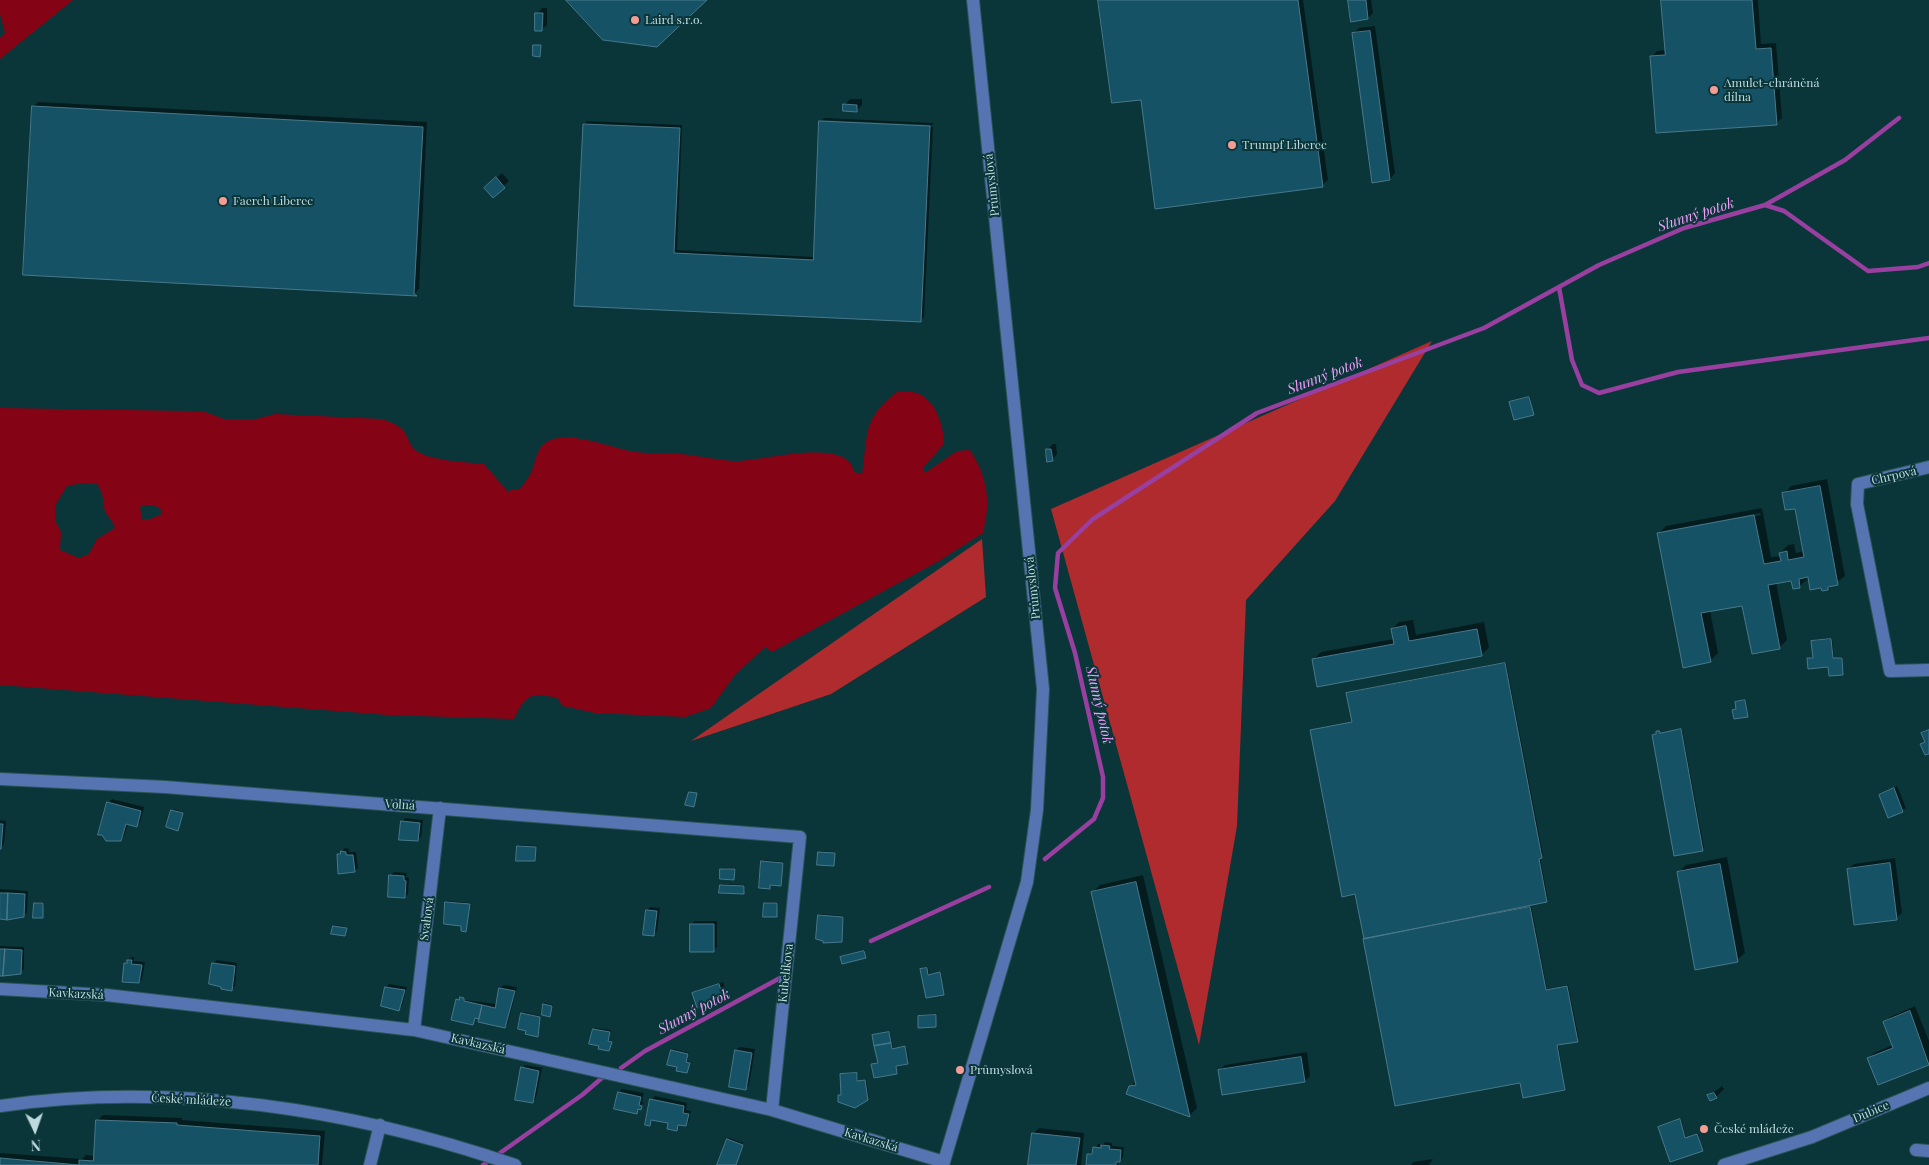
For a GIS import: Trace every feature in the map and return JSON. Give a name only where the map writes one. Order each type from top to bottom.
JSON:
[{"type":"street","name":"Průmyslová","points":[[944,1164],[1027,882],[1037,810],[1043,689],[973,0]]},
{"type":"street","name":"Chrpová","points":[[1929,468],[1858,484],[1857,504],[1890,671],[1929,670]]},
{"type":"street","name":"Volná","points":[[0,779],[164,787],[800,837]]},
{"type":"street","name":"Svahová","points":[[414,1030],[440,808]]},
{"type":"street","name":"Kubelíkova","points":[[772,1110],[800,837]]},
{"type":"street","name":"Kavkazská","points":[[0,989],[106,996],[414,1030],[772,1110],[944,1164]]},
{"type":"street","name":"Dubice","points":[[1724,1165],[1812,1137],[1929,1088]]},
{"type":"street","name":"České mládeže","points":[[0,1106],[104,1098],[172,1097],[242,1102],[314,1112],[380,1125],[515,1165]]},
{"type":"street","points":[[370,1165],[380,1125]]},
{"type":"shaded area","points":[[0,0],[73,0],[0,59],[0,38],[5,33],[0,14]]},
{"type":"shaded area","points":[[1432,341],[1335,501],[1246,600],[1237,826],[1199,1045],[1051,509]]},
{"type":"shaded area","points":[[897,392],[917,393],[929,401],[938,414],[944,444],[923,468],[925,473],[957,451],[970,450],[981,470],[986,490],[987,510],[983,533],[939,561],[772,652],[765,647],[735,675],[711,708],[685,717],[595,713],[563,706],[557,698],[541,695],[530,697],[526,700],[514,719],[388,715],[0,685],[0,408],[187,411],[205,412],[224,419],[256,419],[275,414],[381,419],[400,427],[413,448],[424,455],[450,461],[484,464],[508,492],[513,489],[520,489],[523,485],[531,473],[537,455],[543,445],[552,440],[562,438],[588,440],[635,452],[681,454],[734,461],[801,453],[820,453],[836,455],[848,461],[854,472],[862,474],[869,428],[872,419],[886,401]],"holes":[[[82,483],[97,484],[105,511],[115,528],[97,539],[89,554],[79,558],[60,550],[61,532],[55,520],[56,504],[67,486]],[[154,505],[162,510],[162,514],[150,519],[142,519],[140,507]]]},
{"type":"shaded area","points":[[982,539],[986,597],[831,694],[691,741]]},
{"type":"building","name":"Laird s.r.o.","points":[[566,0],[707,0],[657,47],[603,40]]},
{"type":"building","name":"Trumpf Liberec","points":[[1098,0],[1298,0],[1323,187],[1155,209],[1141,100],[1112,103]]},
{"type":"building","points":[[1348,0],[1366,0],[1368,19],[1351,22]]},
{"type":"building","name":"Amulet-chráněná dílna","points":[[1661,0],[1752,0],[1756,49],[1771,48],[1777,125],[1656,133],[1650,56],[1665,55]]},
{"type":"building","points":[[535,13],[543,13],[542,31],[535,31]]},
{"type":"building","points":[[1370,31],[1390,180],[1372,183],[1352,33]]},
{"type":"building","points":[[533,45],[541,45],[540,57],[533,56]]},
{"type":"building","points":[[843,104],[857,105],[857,112],[843,111]]},
{"type":"building","name":"Faerch Liberec","points":[[32,106],[423,127],[414,294],[417,296],[23,275]]},
{"type":"building","points":[[819,121],[930,126],[921,322],[574,306],[583,124],[680,128],[674,253],[813,260]]},
{"type":"building","points":[[496,177],[505,188],[493,198],[484,188]]},
{"type":"building","points":[[1529,397],[1534,415],[1514,420],[1509,402]]},
{"type":"building","points":[[1046,449],[1051,449],[1053,461],[1047,462]]},
{"type":"building","points":[[1820,486],[1838,585],[1828,587],[1828,590],[1822,591],[1821,588],[1810,590],[1808,577],[1799,579],[1800,588],[1793,589],[1791,581],[1768,585],[1780,649],[1752,654],[1742,606],[1701,613],[1711,662],[1683,668],[1657,533],[1754,515],[1764,564],[1781,561],[1779,553],[1787,551],[1788,560],[1804,557],[1795,509],[1785,510],[1782,493]]},
{"type":"building","points":[[1406,626],[1409,641],[1477,629],[1482,656],[1317,687],[1312,659],[1394,644],[1391,629]]},
{"type":"building","points":[[1831,639],[1833,658],[1842,658],[1843,675],[1829,676],[1828,667],[1808,669],[1807,658],[1813,658],[1811,641]]},
{"type":"building","points":[[1505,663],[1542,858],[1539,859],[1547,902],[1364,939],[1355,894],[1342,897],[1310,730],[1352,722],[1346,693]]},
{"type":"building","points":[[1745,700],[1748,717],[1734,719],[1732,710],[1736,709],[1735,702]]},
{"type":"building","points":[[1681,729],[1703,851],[1674,856],[1652,735],[1656,734],[1656,731],[1660,731],[1660,733]]},
{"type":"building","points":[[1929,730],[1929,754],[1925,755],[1920,744],[1925,742],[1921,733]]},
{"type":"building","points":[[1894,788],[1903,812],[1888,818],[1879,795]]},
{"type":"building","points":[[689,792],[697,793],[694,807],[685,805]]},
{"type":"building","points":[[107,802],[141,811],[137,827],[126,824],[121,841],[106,841],[102,835],[98,835]]},
{"type":"building","points":[[171,810],[183,813],[178,831],[166,827]]},
{"type":"building","points":[[401,821],[420,823],[418,841],[399,840]]},
{"type":"building","points":[[0,824],[3,824],[1,849],[0,849]]},
{"type":"building","points":[[517,846],[536,847],[535,861],[516,861]]},
{"type":"building","points":[[341,851],[346,852],[346,855],[353,855],[355,872],[338,874],[337,854],[340,854]]},
{"type":"building","points":[[818,852],[835,853],[834,866],[817,865]]},
{"type":"building","points":[[761,861],[783,863],[781,886],[770,885],[770,889],[759,888]]},
{"type":"building","points":[[1890,863],[1897,920],[1854,925],[1847,869]]},
{"type":"building","points":[[1720,864],[1738,962],[1695,970],[1677,872]]},
{"type":"building","points":[[720,869],[735,869],[734,880],[720,879]]},
{"type":"building","points":[[389,875],[404,876],[406,881],[405,898],[388,897]]},
{"type":"building","points":[[1136,882],[1190,1117],[1126,1094],[1129,1086],[1136,1085],[1091,892]]},
{"type":"building","points":[[720,885],[744,886],[744,894],[719,893]]},
{"type":"building","points":[[0,893],[8,893],[7,920],[0,919]]},
{"type":"building","points":[[8,893],[25,894],[24,917],[7,920]]},
{"type":"building","points":[[445,902],[470,904],[466,932],[461,931],[461,926],[444,924]]},
{"type":"building","points":[[34,903],[43,903],[43,918],[33,918]]},
{"type":"building","points":[[764,903],[777,903],[777,917],[763,917]]},
{"type":"building","points":[[1530,907],[1546,990],[1567,986],[1578,1042],[1557,1045],[1565,1090],[1523,1098],[1520,1083],[1395,1106],[1363,939]]},
{"type":"building","points":[[646,910],[657,911],[654,936],[643,935]]},
{"type":"building","points":[[818,915],[843,917],[842,942],[823,943],[823,941],[816,939]]},
{"type":"building","points":[[690,924],[714,924],[714,952],[690,952]]},
{"type":"building","points":[[333,926],[347,928],[345,936],[331,934]]},
{"type":"building","points":[[0,949],[5,949],[3,976],[0,976]]},
{"type":"building","points":[[5,949],[22,950],[21,974],[3,976]]},
{"type":"building","points":[[864,951],[866,958],[842,964],[840,957]]},
{"type":"building","points":[[127,960],[132,960],[131,964],[142,965],[139,983],[122,982],[124,963],[127,963]]},
{"type":"building","points":[[212,963],[235,966],[232,991],[209,984]]},
{"type":"building","points":[[927,968],[928,975],[940,972],[944,995],[926,998],[920,969]]},
{"type":"building","points":[[719,984],[724,999],[697,1008],[692,993]]},
{"type":"building","points":[[385,987],[405,990],[399,1011],[381,1006]]},
{"type":"building","points":[[499,988],[515,991],[505,1028],[478,1022],[482,1005],[495,1008]]},
{"type":"building","points":[[460,997],[464,998],[464,1001],[482,1005],[479,1019],[475,1018],[473,1025],[451,1020],[456,999],[459,1000]]},
{"type":"building","points":[[543,1004],[552,1006],[550,1017],[542,1015]]},
{"type":"building","points":[[1910,1011],[1929,1065],[1878,1085],[1867,1058],[1893,1048],[1883,1022]]},
{"type":"building","points":[[521,1013],[540,1017],[538,1037],[525,1034],[526,1031],[518,1029]]},
{"type":"building","points":[[936,1015],[936,1027],[918,1028],[918,1016]]},
{"type":"building","points":[[593,1029],[610,1032],[608,1041],[612,1042],[609,1051],[598,1049],[599,1046],[589,1044]]},
{"type":"building","points":[[889,1032],[891,1043],[874,1046],[872,1035]]},
{"type":"building","points":[[891,1043],[892,1049],[905,1046],[908,1064],[896,1066],[897,1074],[874,1078],[871,1064],[878,1063],[874,1046]]},
{"type":"building","points":[[671,1050],[688,1054],[686,1062],[690,1063],[687,1073],[676,1071],[677,1067],[667,1065]]},
{"type":"building","points":[[735,1050],[752,1053],[746,1090],[729,1087]]},
{"type":"building","points":[[1301,1057],[1305,1082],[1222,1095],[1218,1070]]},
{"type":"building","points":[[521,1067],[539,1071],[533,1103],[515,1100]]},
{"type":"building","points":[[857,1073],[857,1081],[865,1080],[868,1100],[855,1108],[838,1102],[838,1095],[841,1095],[840,1074]]},
{"type":"building","points":[[618,1092],[641,1097],[639,1105],[642,1106],[641,1110],[638,1109],[637,1114],[614,1109]]},
{"type":"building","points":[[1714,1093],[1717,1098],[1710,1101],[1707,1095]]},
{"type":"building","points":[[650,1099],[684,1106],[683,1113],[689,1114],[686,1126],[678,1125],[677,1131],[667,1129],[668,1123],[651,1120],[650,1126],[645,1125]]},
{"type":"building","points":[[1680,1119],[1685,1138],[1697,1134],[1703,1151],[1670,1162],[1658,1127]]},
{"type":"building","points":[[96,1120],[177,1123],[177,1125],[320,1136],[318,1165],[79,1165],[79,1160],[93,1161]]},
{"type":"building","points":[[1032,1133],[1080,1138],[1076,1165],[1028,1165]]},
{"type":"building","points":[[727,1139],[743,1145],[736,1165],[717,1165]]},
{"type":"building","points":[[1101,1145],[1110,1146],[1109,1149],[1121,1150],[1120,1162],[1116,1162],[1116,1165],[1086,1165],[1087,1154],[1092,1154],[1093,1147],[1101,1148]]},
{"type":"building","points":[[0,1158],[79,1165],[0,1165]]},
{"type":"waterway","points":[[1765,205],[1845,160],[1899,118]]},
{"type":"waterway","name":"Slunný potok","points":[[1045,859],[1094,819],[1103,798],[1103,777],[1075,653],[1055,588],[1058,553],[1093,519],[1257,413],[1484,328],[1599,265],[1684,228],[1765,205],[1784,211],[1868,271],[1918,267],[1929,263]]},
{"type":"waterway","points":[[1559,287],[1572,360],[1582,385],[1599,393],[1678,372],[1929,338]]},
{"type":"waterway","name":"Slunný potok","points":[[871,941],[989,887]]},
{"type":"waterway","name":"Slunný potok","points":[[621,1068],[645,1051],[780,978]]},
{"type":"waterway","name":"Slunný potok","points":[[483,1165],[582,1095],[603,1077]]},
{"type":"place","name":"Laird s.r.o.","points":[[635,20]]},
{"type":"place","name":"Amulet-chráněná dílna","points":[[1714,90]]},
{"type":"place","name":"Trumpf Liberec","points":[[1232,145]]},
{"type":"place","name":"Faerch Liberec","points":[[223,201]]},
{"type":"place","name":"Průmyslová","points":[[960,1070]]},
{"type":"place","name":"České mládeže","points":[[1704,1129]]}]
